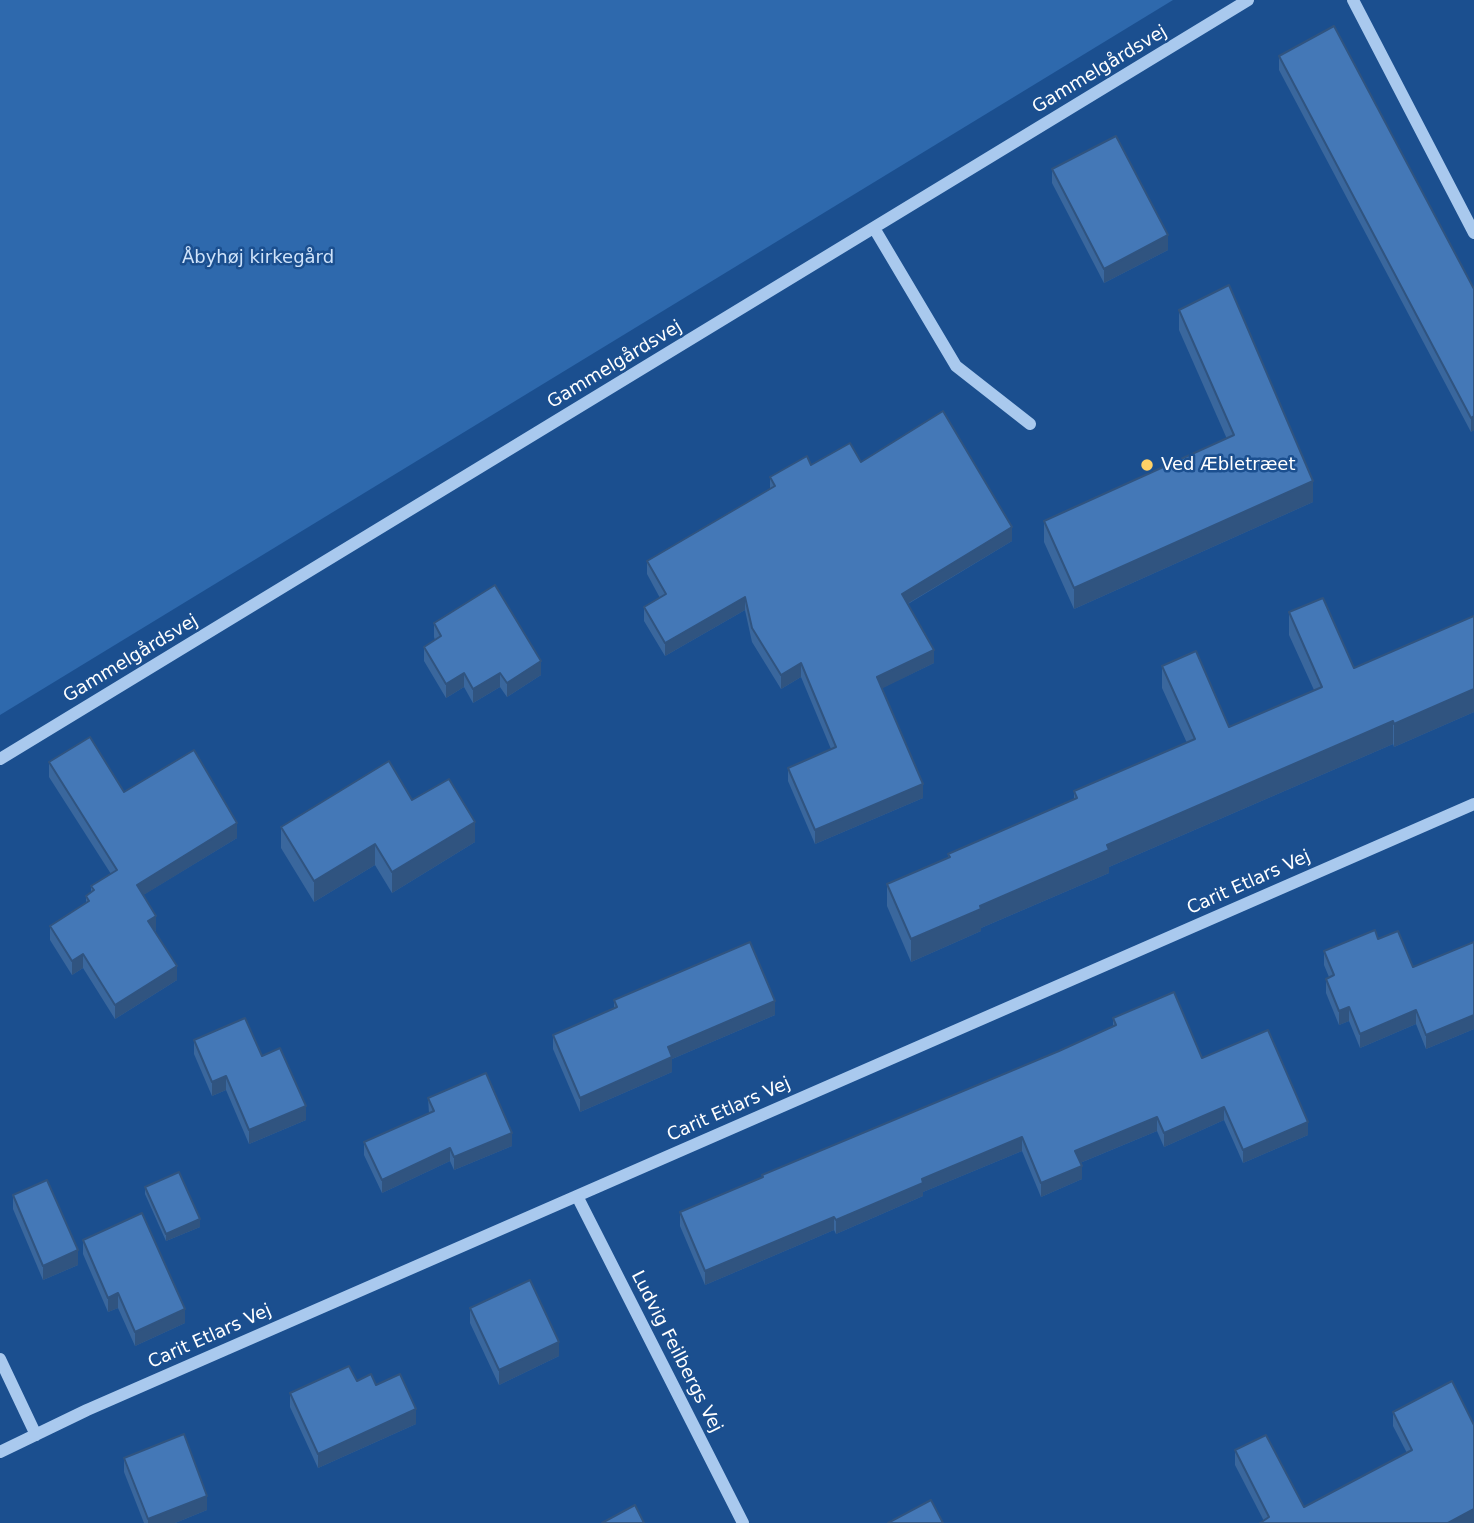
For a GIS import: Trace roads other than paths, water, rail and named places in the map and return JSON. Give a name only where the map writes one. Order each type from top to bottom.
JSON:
[{"type":"street","name":"Gammelgårdsvej","points":[[0,759],[1248,0]]},
{"type":"street","points":[[1353,0],[1474,233]]},
{"type":"street","points":[[874,228],[956,366],[1030,424]]},
{"type":"street","name":"Carit Etlars Vej","points":[[0,1452],[87,1410],[1474,804]]},
{"type":"street","name":"Ludvig Feilbergs Vej","points":[[577,1196],[743,1523]]},
{"type":"street","points":[[0,1359],[36,1435]]},
{"type":"place","name":"Ved Æbletræet","points":[[1147,465]]},
{"type":"park label","name":"Åbyhøj kirkegård","points":[[258,258]]}]
